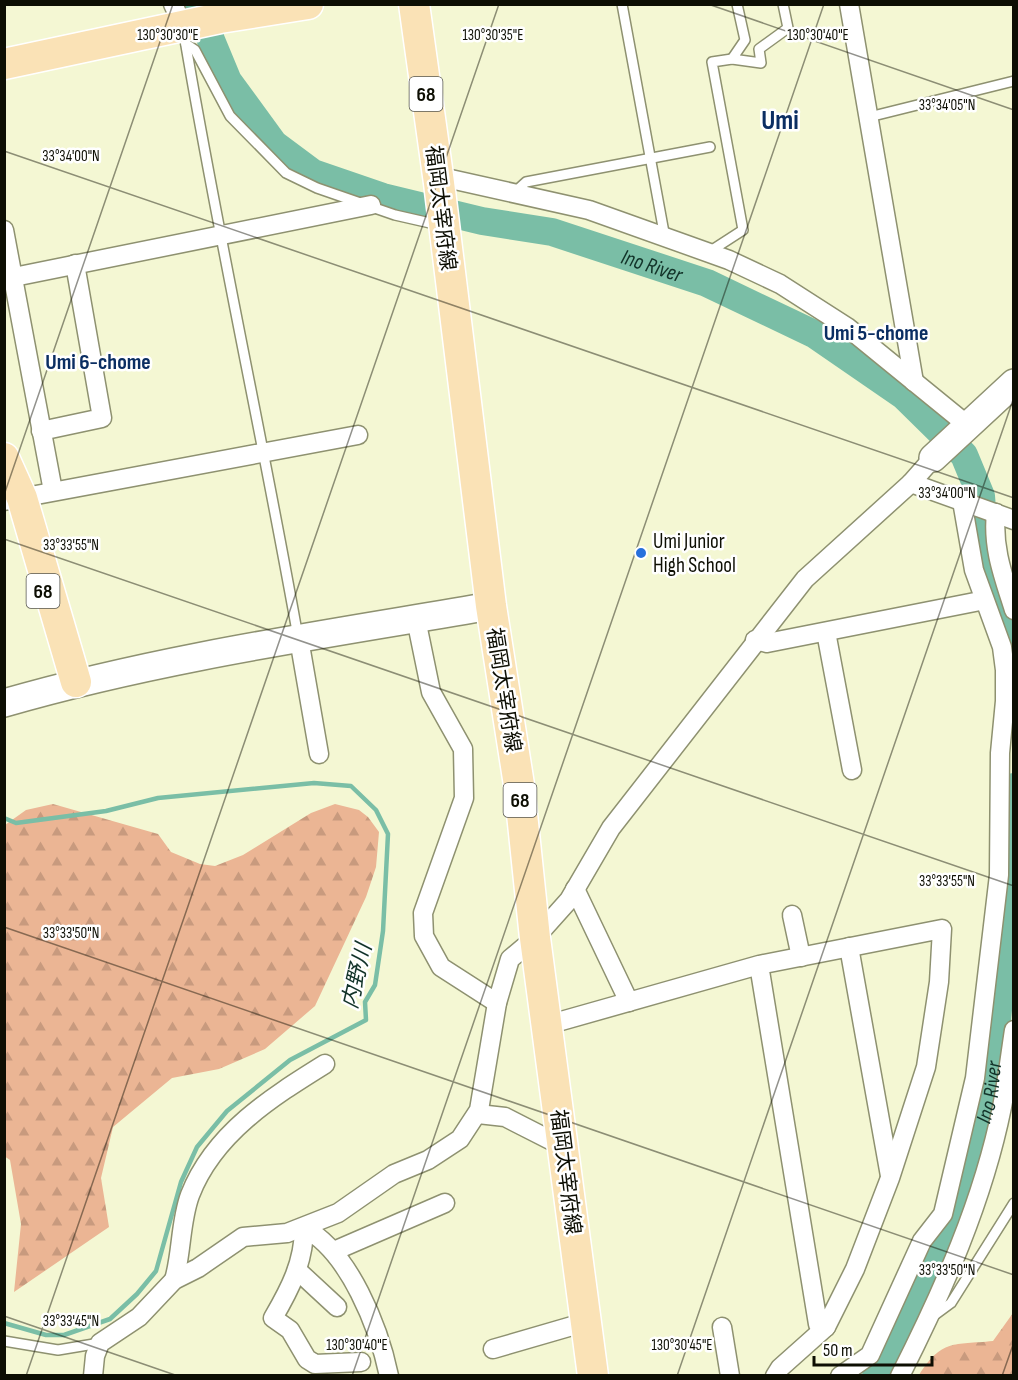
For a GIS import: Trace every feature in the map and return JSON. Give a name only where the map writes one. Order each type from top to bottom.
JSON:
[{"type":"main road","points":[[4,64],[191,24],[308,4]]},
{"type":"main road","name":"福岡太宰府線","points":[[414,4],[491,606],[519,785],[535,938],[593,1376]]},
{"type":"main road","name":"68","points":[[4,458],[10,497],[76,682]]},
{"type":"street","points":[[849,4],[914,382]]},
{"type":"street","points":[[438,179],[516,192],[589,210],[707,253],[780,284],[847,327],[966,424]]},
{"type":"street","points":[[9,278],[371,205]]},
{"type":"street","points":[[4,230],[9,278],[53,491]]},
{"type":"street","points":[[41,431],[102,418],[75,264]]},
{"type":"street","points":[[93,1376],[95,1356],[100,1343],[139,1317],[174,1280],[198,1268],[243,1237],[287,1233],[338,1213],[394,1174],[428,1160],[460,1139],[477,1114],[485,1087],[497,1003],[510,959],[535,938],[575,889],[611,828],[755,640],[805,579],[911,483],[966,424],[1014,383]]},
{"type":"street","points":[[10,497],[358,435]]},
{"type":"street","points":[[911,483],[1014,520]]},
{"type":"street","points":[[840,1376],[870,1355],[922,1240],[943,1215],[975,1078],[999,875],[1000,753],[1005,701],[1005,670],[1002,647],[974,570],[962,501]]},
{"type":"street","points":[[996,513],[994,530],[999,568],[1014,610]]},
{"type":"street","points":[[755,640],[767,643],[980,601]]},
{"type":"street","points":[[4,703],[76,682],[299,639],[491,606]]},
{"type":"street","points":[[416,619],[431,692],[463,749],[464,798],[423,913],[424,936],[441,967],[497,1003]]},
{"type":"street","points":[[826,632],[852,770]]},
{"type":"street","points":[[299,639],[319,754]]},
{"type":"street","points":[[575,889],[629,1002]]},
{"type":"street","points":[[792,915],[801,957]]},
{"type":"street","points":[[547,1025],[759,965],[942,929],[939,982],[926,1067],[890,1178],[855,1269],[826,1327],[780,1368],[775,1376]]},
{"type":"street","points":[[849,947],[890,1178]]},
{"type":"street","points":[[759,965],[818,1324],[826,1327]]},
{"type":"street","points":[[900,1376],[928,1320],[968,1224],[996,1130],[1014,1030]]},
{"type":"street","points":[[174,1280],[181,1255],[189,1197],[200,1173],[217,1150],[252,1112],[326,1064]]},
{"type":"street","points":[[477,1114],[505,1117],[554,1142],[562,1142]]},
{"type":"street","points":[[334,1251],[445,1203]]},
{"type":"street","points":[[304,1228],[317,1234],[342,1260],[378,1335],[389,1376]]},
{"type":"street","points":[[304,1228],[304,1248],[292,1286],[273,1318],[290,1330],[307,1359],[315,1364],[361,1362]]},
{"type":"street","points":[[297,1270],[337,1307]]},
{"type":"street","points":[[493,1349],[586,1322]]},
{"type":"street","points":[[722,1327],[730,1376]]},
{"type":"lane","points":[[622,4],[665,238]]},
{"type":"lane","points":[[732,59],[745,40],[737,4]]},
{"type":"lane","points":[[707,253],[743,230],[712,62],[732,59],[761,63],[759,50],[788,28],[783,4]]},
{"type":"lane","points":[[191,24],[195,50],[230,116],[286,173],[317,188],[395,215],[443,226]]},
{"type":"lane","points":[[191,24],[220,236],[265,453],[299,639]]},
{"type":"lane","points":[[869,117],[1014,81]]},
{"type":"lane","points":[[516,192],[526,182],[710,147]]},
{"type":"lane","points":[[928,1320],[951,1303],[1014,1203]]},
{"type":"lane","points":[[4,1341],[58,1350],[100,1343]]},
{"type":"green space","points":[[53,804],[158,834],[171,852],[200,864],[215,866],[243,855],[311,813],[335,804],[359,810],[368,817],[379,832],[376,867],[366,897],[315,1006],[265,1049],[219,1069],[172,1078],[113,1127],[101,1178],[109,1227],[14,1292],[21,1224],[10,1160],[4,1156],[5,825],[26,810]]},
{"type":"green space","points":[[1013,1313],[1013,1375],[919,1375],[927,1363],[942,1349],[958,1344],[993,1341]]},
{"type":"waterway","name":"Ino River","points":[[196,4],[228,81],[274,144],[313,173],[383,197],[482,221],[552,232],[707,283],[814,334],[904,396],[964,455],[981,496],[984,534],[996,594],[1014,640]]},
{"type":"waterway","name":"内野川","points":[[4,818],[16,823],[106,811],[158,798],[314,783],[351,786],[376,810],[388,834],[383,931],[375,985],[365,1002],[366,1020],[290,1060],[227,1111],[197,1147],[181,1182],[156,1271],[137,1294],[110,1319],[64,1335],[46,1335],[4,1323]]},
{"type":"waterway","name":"Ino River","points":[[876,1376],[887,1365],[954,1217],[990,1096],[1010,881],[1009,846],[1014,787]]},
{"type":"place","name":"Umi Junior High School","points":[[641,553]]},
{"type":"district","name":"Umi","points":[[780,120]]},
{"type":"district","name":"Umi 5-chome","points":[[876,332]]},
{"type":"district","name":"Umi 6-chome","points":[[98,361]]}]
